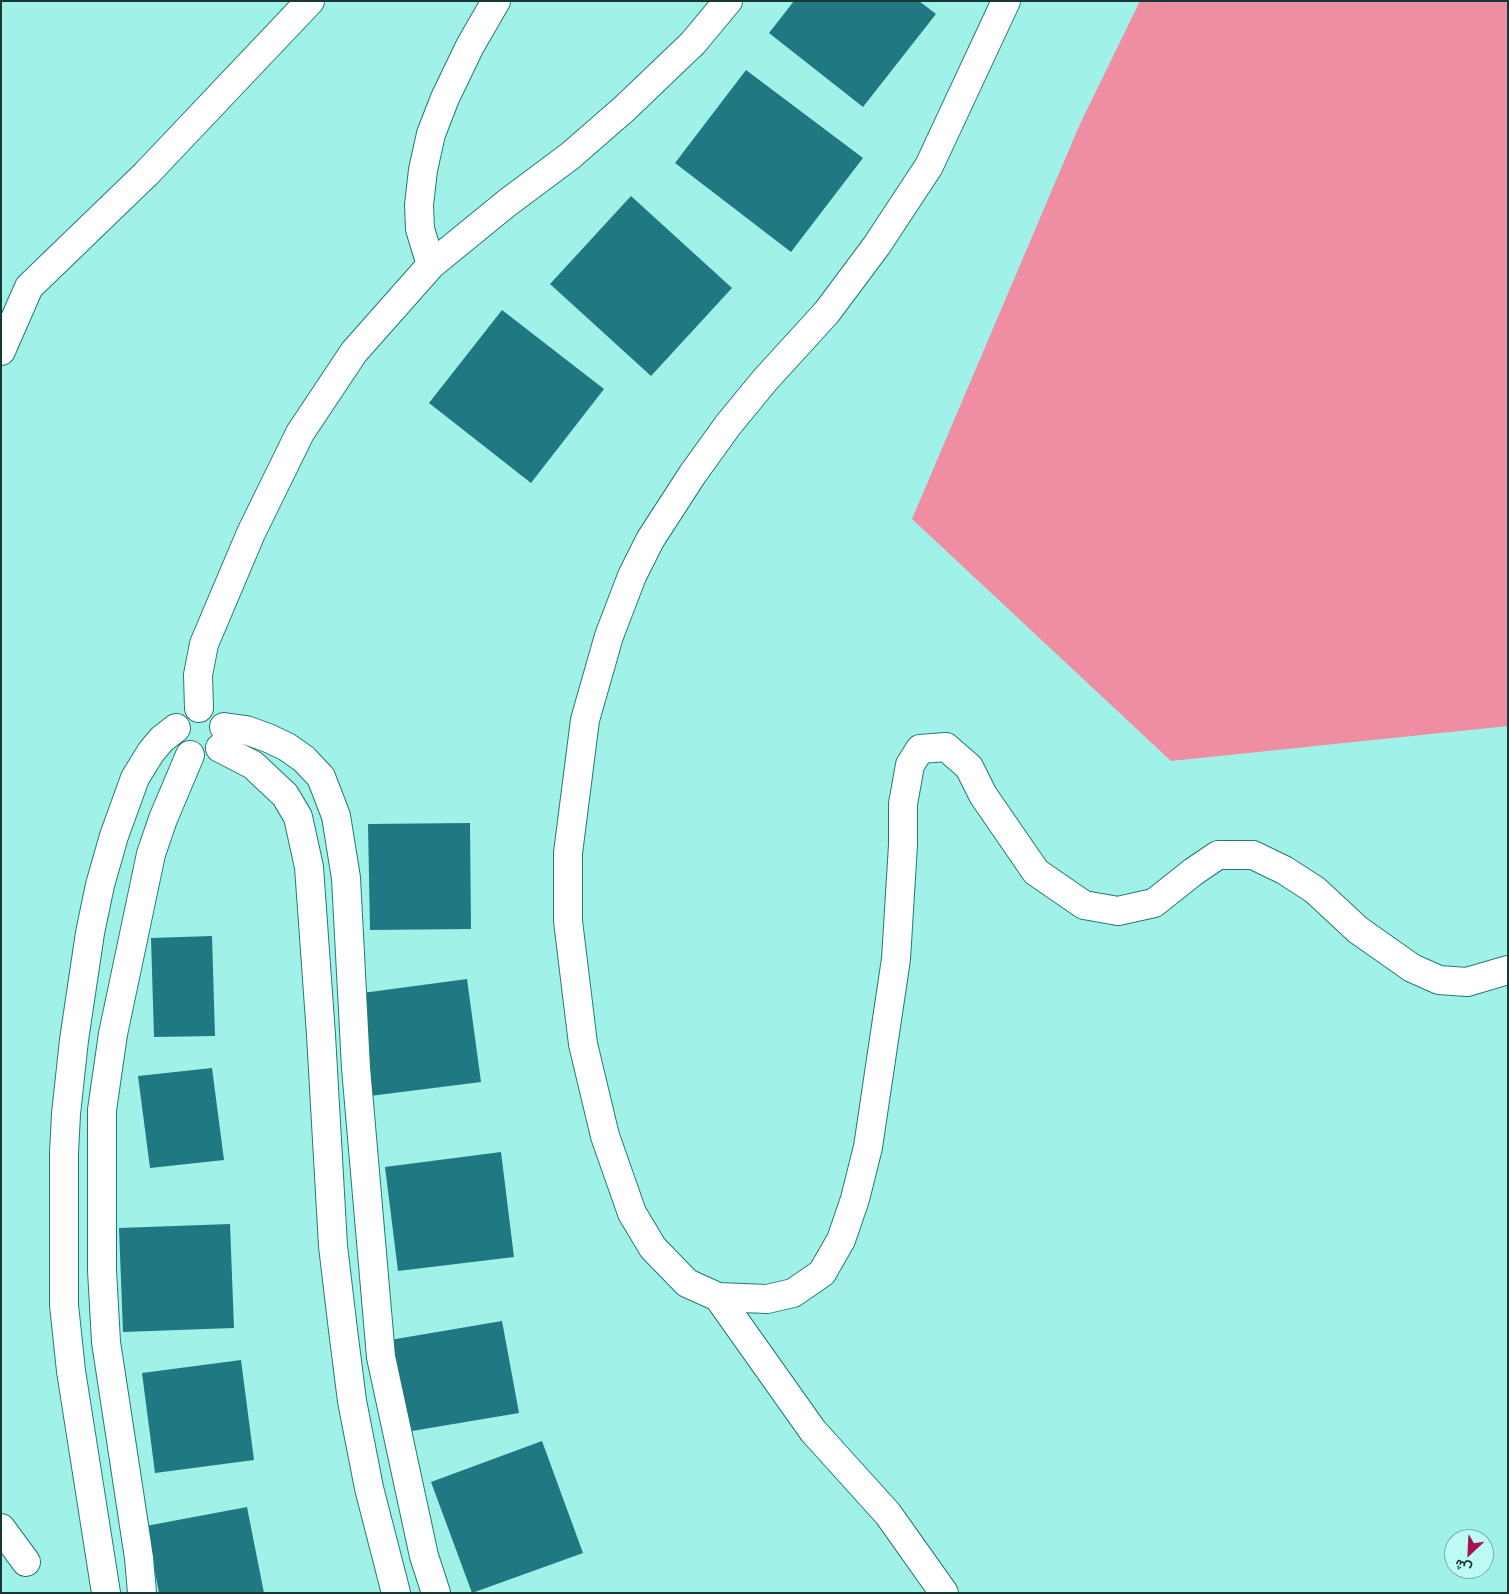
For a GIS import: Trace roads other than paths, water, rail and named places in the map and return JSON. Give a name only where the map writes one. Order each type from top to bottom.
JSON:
[{"type":"street","points":[[1,318],[29,287],[146,174],[310,1]]},
{"type":"street","points":[[431,265],[420,229],[420,205],[423,170],[431,134],[445,98],[470,46],[496,1]]},
{"type":"street","points":[[199,708],[198,675],[204,644],[251,533],[300,433],[354,352],[431,265],[570,156],[624,109],[693,43],[728,1]]},
{"type":"street","points":[[1006,1],[924,174],[877,245],[827,312],[765,380],[728,425],[692,475],[650,540],[632,576],[609,636],[585,720],[568,853],[568,921],[585,1053],[605,1136],[632,1213],[653,1248],[687,1283],[718,1297],[766,1299],[793,1293],[822,1272],[841,1240],[855,1199],[869,1138],[896,959],[904,845],[903,804],[910,765],[920,748],[946,747],[969,767],[983,795],[1036,872],[1084,905],[1118,911],[1154,903],[1218,855],[1253,855],[1284,870],[1315,890],[1358,930],[1412,968],[1439,980],[1467,982],[1508,970]]},
{"type":"street","points":[[1,351],[29,287]]},
{"type":"street","points":[[199,708],[210,710],[219,717],[222,737],[212,755],[200,758],[190,755],[181,748],[176,739],[176,728],[180,718],[188,710],[199,708]]},
{"type":"street","points":[[106,1593],[71,1371],[64,1305],[64,1153],[74,1040],[90,933],[100,885],[134,778],[151,752],[162,739],[176,728]]},
{"type":"street","points":[[222,737],[246,730],[287,747],[304,759],[321,777],[336,816],[346,878],[356,1068],[381,1357],[424,1556],[436,1593]]},
{"type":"street","points":[[222,737],[268,777],[285,795],[298,817],[310,877],[320,1008],[333,1246],[352,1402],[369,1488],[396,1593]]},
{"type":"street","points":[[142,1593],[139,1558],[106,1342],[102,1270],[102,1110],[113,1034],[151,854],[163,819],[190,755]]},
{"type":"street","points":[[100,885],[142,899]]},
{"type":"street","points":[[328,1157],[364,1149]]},
{"type":"street","points":[[64,1180],[101,1180]]},
{"type":"street","points":[[718,1297],[813,1431],[888,1514],[944,1593]]},
{"type":"street","points":[[1,1528],[26,1562]]}]
